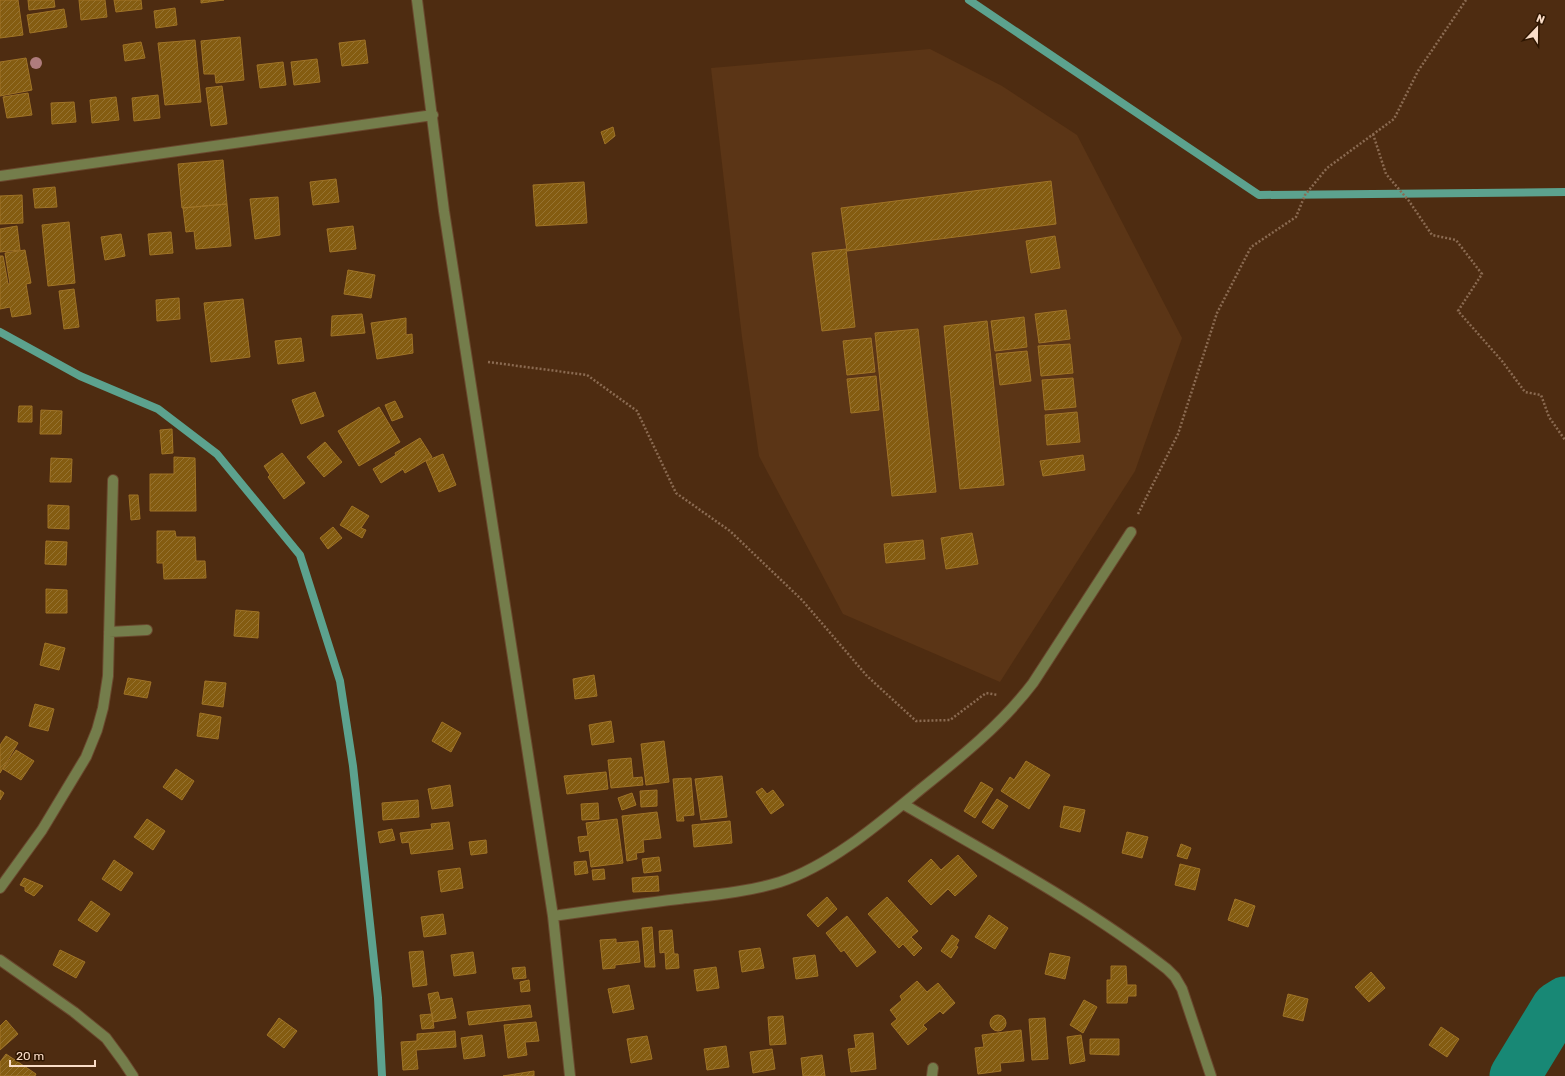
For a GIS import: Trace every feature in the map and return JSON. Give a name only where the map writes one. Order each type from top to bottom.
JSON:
[{"type":"street","points":[[417,0],[433,115],[444,211],[553,916],[570,1076]]},
{"type":"street","points":[[0,176],[433,115]]},
{"type":"street","points":[[0,888],[42,830],[86,756],[97,730],[103,708],[108,676],[113,480]]},
{"type":"street","points":[[553,916],[744,891],[780,882],[801,874],[860,838],[952,764],[1021,699],[1033,683],[1131,532]]},
{"type":"street","points":[[109,632],[147,630]]},
{"type":"street","points":[[903,804],[1085,912],[1167,969],[1175,977],[1182,989],[1211,1076]]},
{"type":"street","points":[[0,960],[74,1012],[106,1038],[124,1060],[133,1076]]},
{"type":"path","points":[[1121,547],[1178,434],[1217,313],[1251,247],[1296,217],[1304,195],[1327,168],[1394,119],[1418,71],[1466,0]]},
{"type":"path","points":[[1372,134],[1386,174],[1409,201],[1432,235],[1456,240],[1482,274],[1458,312],[1502,361],[1525,392],[1541,395],[1549,417],[1565,440]]},
{"type":"path","points":[[467,359],[587,375],[636,411],[676,492],[735,536],[802,600],[867,676],[916,721],[950,720],[986,693],[1021,699]]},
{"type":"shaded area","points":[[930,49],[1002,86],[1077,135],[1182,338],[1135,471],[1000,682],[843,614],[759,456],[742,337],[711,68]]},
{"type":"building","points":[[0,0],[18,0],[23,35],[0,38]]},
{"type":"building","points":[[28,0],[54,0],[55,7],[29,10]]},
{"type":"building","points":[[79,0],[105,0],[107,17],[81,20]]},
{"type":"building","points":[[114,0],[141,0],[142,9],[116,12]]},
{"type":"building","points":[[201,0],[224,0],[201,3]]},
{"type":"building","points":[[175,8],[177,25],[156,28],[154,11]]},
{"type":"building","points":[[64,9],[67,27],[30,33],[27,15]]},
{"type":"building","points":[[240,37],[244,80],[216,83],[215,74],[204,74],[201,41]]},
{"type":"building","points":[[195,40],[201,102],[165,105],[158,43]]},
{"type":"building","points":[[365,40],[368,63],[342,66],[339,43]]},
{"type":"building","points":[[141,42],[145,58],[125,61],[123,45]]},
{"type":"building","points":[[26,58],[32,90],[0,96],[0,62]]},
{"type":"building","points":[[317,59],[320,82],[294,85],[291,62]]},
{"type":"building","points":[[283,62],[286,85],[260,88],[257,65]]},
{"type":"building","points":[[222,86],[227,124],[211,126],[206,88]]},
{"type":"building","points":[[28,93],[32,115],[7,118],[3,97]]},
{"type":"building","points":[[158,95],[160,118],[134,121],[132,98]]},
{"type":"building","points":[[116,97],[119,120],[92,123],[90,100]]},
{"type":"building","points":[[74,102],[76,122],[52,124],[51,103]]},
{"type":"building","points":[[613,127],[615,136],[605,144],[601,132]]},
{"type":"building","points":[[223,160],[227,204],[182,208],[178,164]]},
{"type":"building","points":[[336,179],[339,202],[313,205],[310,182]]},
{"type":"building","points":[[1051,181],[1056,224],[847,251],[841,208]]},
{"type":"building","points":[[584,182],[587,223],[536,226],[533,185]]},
{"type":"building","points":[[55,187],[57,207],[35,208],[33,189]]},
{"type":"building","points":[[22,195],[23,223],[0,224],[0,196]]},
{"type":"building","points":[[278,197],[280,235],[255,239],[250,199]]},
{"type":"building","points":[[227,204],[231,246],[196,249],[194,231],[186,232],[183,208]]},
{"type":"building","points":[[69,222],[75,283],[48,286],[42,225]]},
{"type":"building","points":[[17,226],[20,250],[0,252],[0,229]]},
{"type":"building","points":[[353,226],[356,249],[330,252],[327,229]]},
{"type":"building","points":[[171,232],[173,253],[150,255],[148,234]]},
{"type":"building","points":[[121,234],[125,256],[105,260],[101,237]]},
{"type":"building","points":[[1055,236],[1060,268],[1031,273],[1026,241]]},
{"type":"building","points":[[846,249],[855,327],[822,331],[812,253]]},
{"type":"building","points":[[25,250],[31,283],[26,284],[31,314],[12,317],[10,307],[0,309],[0,256],[3,256],[8,284],[10,284],[5,253]]},
{"type":"building","points":[[348,270],[375,275],[371,298],[344,294]]},
{"type":"building","points":[[74,289],[79,327],[64,329],[59,291]]},
{"type":"building","points":[[179,298],[180,319],[157,321],[156,300]]},
{"type":"building","points":[[243,299],[250,357],[211,362],[204,303]]},
{"type":"building","points":[[1066,310],[1070,339],[1039,343],[1035,314]]},
{"type":"building","points":[[362,314],[365,333],[331,336],[332,316]]},
{"type":"building","points":[[1024,317],[1027,347],[995,351],[991,321]]},
{"type":"building","points":[[406,318],[406,335],[412,334],[413,353],[377,359],[371,323]]},
{"type":"building","points":[[987,321],[1004,485],[960,489],[944,326]]},
{"type":"building","points":[[918,329],[936,492],[892,496],[875,333]]},
{"type":"building","points":[[301,338],[304,361],[278,364],[275,341]]},
{"type":"building","points":[[871,338],[875,372],[847,375],[843,341]]},
{"type":"building","points":[[1070,344],[1073,373],[1041,376],[1038,346]]},
{"type":"building","points":[[1027,351],[1031,381],[1000,385],[996,354]]},
{"type":"building","points":[[876,376],[879,410],[851,413],[847,379]]},
{"type":"building","points":[[1073,378],[1076,407],[1045,410],[1042,380]]},
{"type":"building","points":[[315,392],[324,416],[301,424],[292,400]]},
{"type":"building","points":[[395,401],[403,417],[392,421],[385,405]]},
{"type":"building","points":[[19,406],[32,406],[32,422],[18,422]]},
{"type":"building","points":[[379,407],[400,442],[359,466],[338,431]]},
{"type":"building","points":[[41,410],[62,411],[61,434],[40,434]]},
{"type":"building","points":[[1077,412],[1080,442],[1047,445],[1045,415]]},
{"type":"building","points":[[172,429],[173,453],[162,454],[160,430]]},
{"type":"building","points":[[420,438],[432,457],[405,473],[403,469],[381,483],[373,469],[396,455],[395,453]]},
{"type":"building","points":[[325,442],[342,462],[324,477],[307,457]]},
{"type":"building","points":[[282,453],[305,483],[284,499],[268,477],[270,475],[264,466]]},
{"type":"building","points":[[443,454],[456,485],[439,492],[426,461]]},
{"type":"building","points":[[1083,455],[1085,470],[1043,476],[1040,461]]},
{"type":"building","points":[[174,457],[195,458],[196,511],[150,511],[150,474],[174,474]]},
{"type":"building","points":[[51,458],[72,459],[71,482],[50,482]]},
{"type":"building","points":[[129,495],[138,495],[140,519],[131,520]]},
{"type":"building","points":[[48,505],[69,506],[69,529],[48,528]]},
{"type":"building","points":[[352,506],[369,516],[361,528],[366,530],[362,538],[340,525]]},
{"type":"building","points":[[333,527],[342,538],[328,549],[320,538]]},
{"type":"building","points":[[157,531],[175,531],[176,537],[195,537],[196,561],[205,561],[206,578],[164,579],[163,563],[157,563]]},
{"type":"building","points":[[972,533],[978,564],[946,569],[941,538]]},
{"type":"building","points":[[923,540],[925,559],[886,563],[884,544]]},
{"type":"building","points":[[46,541],[67,542],[66,565],[45,564]]},
{"type":"building","points":[[46,589],[67,590],[67,613],[46,613]]},
{"type":"building","points":[[236,610],[259,612],[258,638],[234,636]]},
{"type":"building","points":[[45,643],[65,648],[59,670],[40,665]]},
{"type":"building","points":[[594,675],[597,696],[575,699],[573,679]]},
{"type":"building","points":[[128,678],[151,682],[147,698],[124,694]]},
{"type":"building","points":[[205,681],[226,683],[223,707],[202,704]]},
{"type":"building","points":[[35,704],[54,709],[48,731],[29,726]]},
{"type":"building","points":[[200,713],[221,717],[218,739],[197,736]]},
{"type":"building","points":[[611,721],[614,742],[592,745],[589,725]]},
{"type":"building","points":[[442,722],[461,733],[451,752],[432,741]]},
{"type":"building","points":[[6,736],[18,743],[0,773],[0,745]]},
{"type":"building","points":[[664,741],[669,782],[646,785],[641,744]]},
{"type":"building","points":[[16,750],[34,761],[21,780],[3,769]]},
{"type":"building","points":[[631,758],[633,778],[642,777],[643,785],[611,788],[608,760]]},
{"type":"building","points":[[1026,761],[1050,775],[1029,809],[1001,791],[1010,777],[1014,780]]},
{"type":"building","points":[[176,769],[194,781],[182,800],[163,787]]},
{"type":"building","points":[[606,772],[608,789],[567,794],[564,776]]},
{"type":"building","points":[[722,776],[727,817],[701,820],[695,779]]},
{"type":"building","points":[[691,778],[694,815],[683,816],[684,821],[677,821],[673,779]]},
{"type":"building","points":[[981,782],[993,789],[975,818],[964,811]]},
{"type":"building","points":[[450,785],[453,806],[432,809],[428,789]]},
{"type":"building","points":[[762,788],[767,794],[773,790],[784,805],[771,814],[756,792]]},
{"type":"building","points":[[0,790],[4,793],[0,800]]},
{"type":"building","points":[[657,790],[657,806],[641,807],[640,791]]},
{"type":"building","points":[[632,793],[636,805],[622,810],[618,798]]},
{"type":"building","points":[[997,799],[1008,806],[993,829],[982,822]]},
{"type":"building","points":[[418,800],[419,817],[383,820],[382,803]]},
{"type":"building","points":[[598,803],[599,819],[582,820],[581,804]]},
{"type":"building","points":[[1064,806],[1085,810],[1080,832],[1060,827]]},
{"type":"building","points":[[657,812],[661,838],[643,840],[644,852],[636,853],[637,859],[627,861],[622,816]]},
{"type":"building","points":[[147,819],[165,831],[153,850],[134,837]]},
{"type":"building","points":[[617,819],[623,863],[591,867],[589,850],[580,852],[578,837],[588,836],[586,823]]},
{"type":"building","points":[[730,821],[732,843],[694,847],[692,825]]},
{"type":"building","points":[[449,822],[453,849],[411,854],[409,842],[402,843],[400,833],[432,829],[431,824]]},
{"type":"building","points":[[392,829],[395,840],[380,843],[378,832]]},
{"type":"building","points":[[1127,832],[1148,837],[1142,858],[1122,853]]},
{"type":"building","points":[[486,840],[487,853],[471,855],[469,842]]},
{"type":"building","points":[[1181,844],[1191,848],[1187,859],[1177,856]]},
{"type":"building","points":[[958,855],[977,876],[955,896],[948,889],[931,905],[908,881],[931,859],[941,870]]},
{"type":"building","points":[[659,857],[661,871],[644,873],[642,859]]},
{"type":"building","points":[[114,860],[133,873],[121,891],[102,879]]},
{"type":"building","points":[[586,861],[588,873],[575,875],[574,862]]},
{"type":"building","points":[[1180,864],[1200,869],[1195,890],[1175,885]]},
{"type":"building","points":[[460,868],[463,888],[441,892],[438,871]]},
{"type":"building","points":[[604,869],[605,879],[593,880],[592,870]]},
{"type":"building","points":[[658,876],[659,891],[633,892],[632,878]]},
{"type":"building","points":[[24,878],[43,886],[34,896],[25,891],[25,887],[20,885]]},
{"type":"building","points":[[827,897],[837,909],[818,927],[807,915]]},
{"type":"building","points":[[887,897],[918,931],[911,937],[922,948],[914,956],[903,944],[899,948],[868,914]]},
{"type":"building","points":[[1235,899],[1255,906],[1248,927],[1228,920]]},
{"type":"building","points":[[91,901],[110,914],[97,932],[78,920]]},
{"type":"building","points":[[443,914],[446,934],[424,937],[421,917]]},
{"type":"building","points":[[989,915],[1008,928],[995,949],[975,937]]},
{"type":"building","points":[[847,916],[876,952],[857,967],[844,950],[841,952],[826,933]]},
{"type":"building","points":[[652,927],[655,967],[645,967],[642,928]]},
{"type":"building","points":[[672,930],[674,954],[678,954],[679,968],[666,969],[665,952],[660,953],[659,931]]},
{"type":"building","points":[[952,935],[959,940],[956,946],[958,947],[951,958],[941,951]]},
{"type":"building","points":[[616,939],[616,943],[638,941],[640,962],[615,965],[615,968],[603,969],[600,940]]},
{"type":"building","points":[[760,948],[764,968],[742,972],[739,951]]},
{"type":"building","points":[[60,950],[85,962],[76,978],[53,965]]},
{"type":"building","points":[[423,951],[427,985],[413,987],[409,952]]},
{"type":"building","points":[[473,952],[476,973],[454,976],[451,955]]},
{"type":"building","points":[[1050,953],[1070,957],[1065,979],[1045,974]]},
{"type":"building","points":[[815,955],[818,976],[796,979],[793,958]]},
{"type":"building","points":[[1111,966],[1126,966],[1127,985],[1136,985],[1136,996],[1128,996],[1127,1003],[1107,1003],[1107,980],[1111,980]]},
{"type":"building","points":[[525,967],[526,978],[514,979],[512,968]]},
{"type":"building","points":[[716,967],[719,988],[697,991],[694,970]]},
{"type":"building","points":[[1371,972],[1385,988],[1369,1002],[1355,987]]},
{"type":"building","points":[[529,980],[530,991],[521,992],[520,982]]},
{"type":"building","points":[[917,981],[927,992],[938,983],[955,1003],[943,1014],[940,1011],[923,1025],[927,1029],[908,1045],[891,1024],[897,1019],[890,1010],[902,1000],[900,996]]},
{"type":"building","points":[[629,985],[634,1009],[613,1013],[608,989]]},
{"type":"building","points":[[438,992],[440,1000],[452,998],[456,1018],[433,1022],[428,994]]},
{"type":"building","points":[[1288,994],[1308,999],[1303,1021],[1283,1016]]},
{"type":"building","points":[[1084,1000],[1097,1007],[1083,1033],[1070,1025]]},
{"type":"building","points":[[530,1005],[532,1017],[469,1025],[467,1012]]},
{"type":"building","points":[[432,1014],[434,1028],[422,1029],[420,1015]]},
{"type":"building","points":[[998,1015],[1005,1020],[1006,1023],[1001,1030],[998,1031],[991,1026],[990,1023],[995,1016]]},
{"type":"building","points":[[783,1016],[786,1044],[770,1045],[768,1017]]},
{"type":"building","points":[[279,1018],[297,1031],[284,1048],[267,1035]]},
{"type":"building","points":[[1045,1018],[1048,1059],[1032,1060],[1029,1019]]},
{"type":"building","points":[[6,1020],[18,1034],[0,1050],[0,1026]]},
{"type":"building","points":[[536,1022],[539,1041],[525,1042],[527,1055],[508,1058],[504,1025]]},
{"type":"building","points":[[1441,1027],[1459,1039],[1447,1057],[1429,1045]]},
{"type":"building","points":[[1021,1030],[1024,1061],[1000,1063],[1001,1071],[978,1074],[975,1048],[984,1047],[982,1035]]},
{"type":"building","points":[[455,1031],[456,1047],[416,1050],[418,1069],[403,1070],[401,1042],[417,1041],[417,1034]]},
{"type":"building","points":[[873,1033],[876,1069],[851,1072],[848,1049],[856,1048],[854,1035]]},
{"type":"building","points":[[482,1035],[485,1056],[464,1059],[461,1038]]},
{"type":"building","points":[[1081,1035],[1085,1061],[1070,1064],[1067,1037]]},
{"type":"building","points":[[647,1036],[652,1059],[631,1063],[627,1039]]},
{"type":"building","points":[[1090,1039],[1119,1039],[1119,1055],[1090,1054]]},
{"type":"building","points":[[726,1046],[729,1067],[707,1070],[704,1049]]},
{"type":"building","points":[[772,1049],[775,1069],[753,1073],[750,1052]]},
{"type":"building","points":[[6,1054],[36,1074],[35,1076],[0,1076],[0,1062]]},
{"type":"building","points":[[822,1055],[825,1076],[803,1076],[801,1058]]},
{"type":"building","points":[[534,1071],[534,1076],[503,1076]]},
{"type":"waterway","points":[[969,0],[1259,195],[1565,192]]},
{"type":"waterway","points":[[0,332],[80,376],[158,409],[217,454],[300,555],[340,681],[353,766],[378,998],[382,1076]]},
{"type":"waterway","points":[[1515,1076],[1557,1007],[1565,1002]]}]
